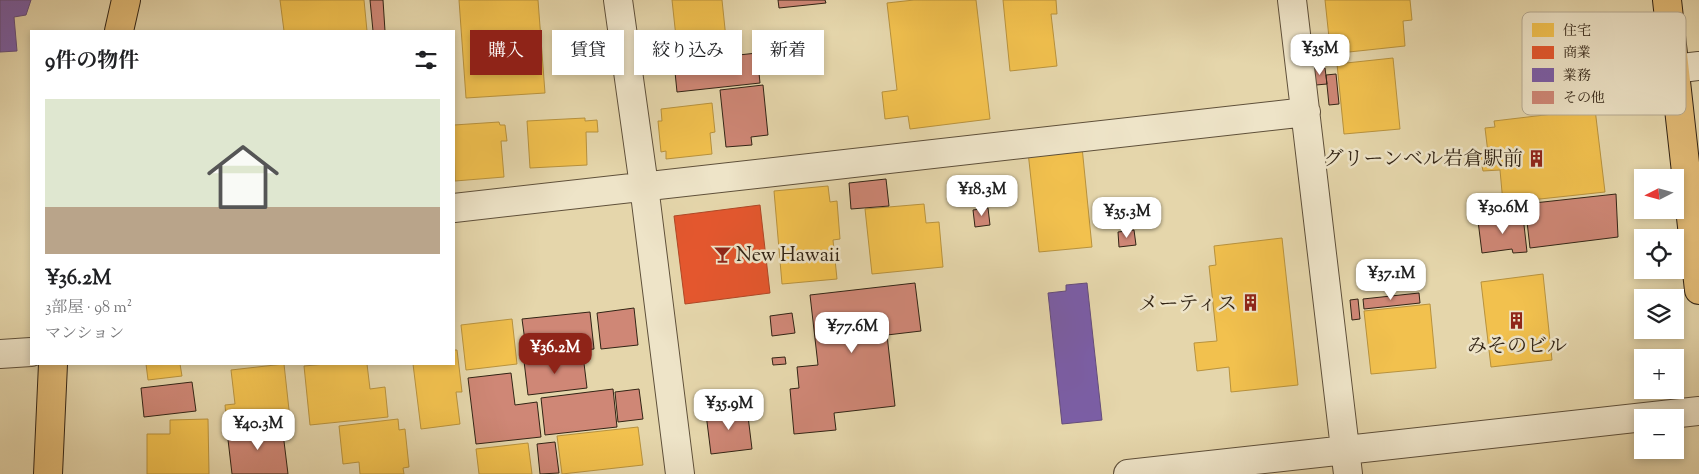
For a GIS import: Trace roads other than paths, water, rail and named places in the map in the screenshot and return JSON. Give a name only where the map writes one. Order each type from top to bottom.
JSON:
[{"type":"main road","points":[[119,30],[126,0]]},
{"type":"main road","points":[[1686,67],[1699,290]]},
{"type":"main road","points":[[48,474],[53,365]]},
{"type":"street","points":[[618,0],[644,186],[680,474]]},
{"type":"street","points":[[1292,0],[1347,461]]},
{"type":"street","points":[[455,208],[1306,112]]},
{"type":"street","points":[[0,354],[30,352]]},
{"type":"street","points":[[1128,474],[1347,461],[1699,412]]},
{"type":"place","name":"グリーンベル岩倉駅前","points":[[1537,158]]},
{"type":"place","name":"New Hawaii","points":[[722,254]]},
{"type":"place","name":"メーティス","points":[[1251,303]]},
{"type":"place","name":"みそのビル","points":[[1517,321]]}]
